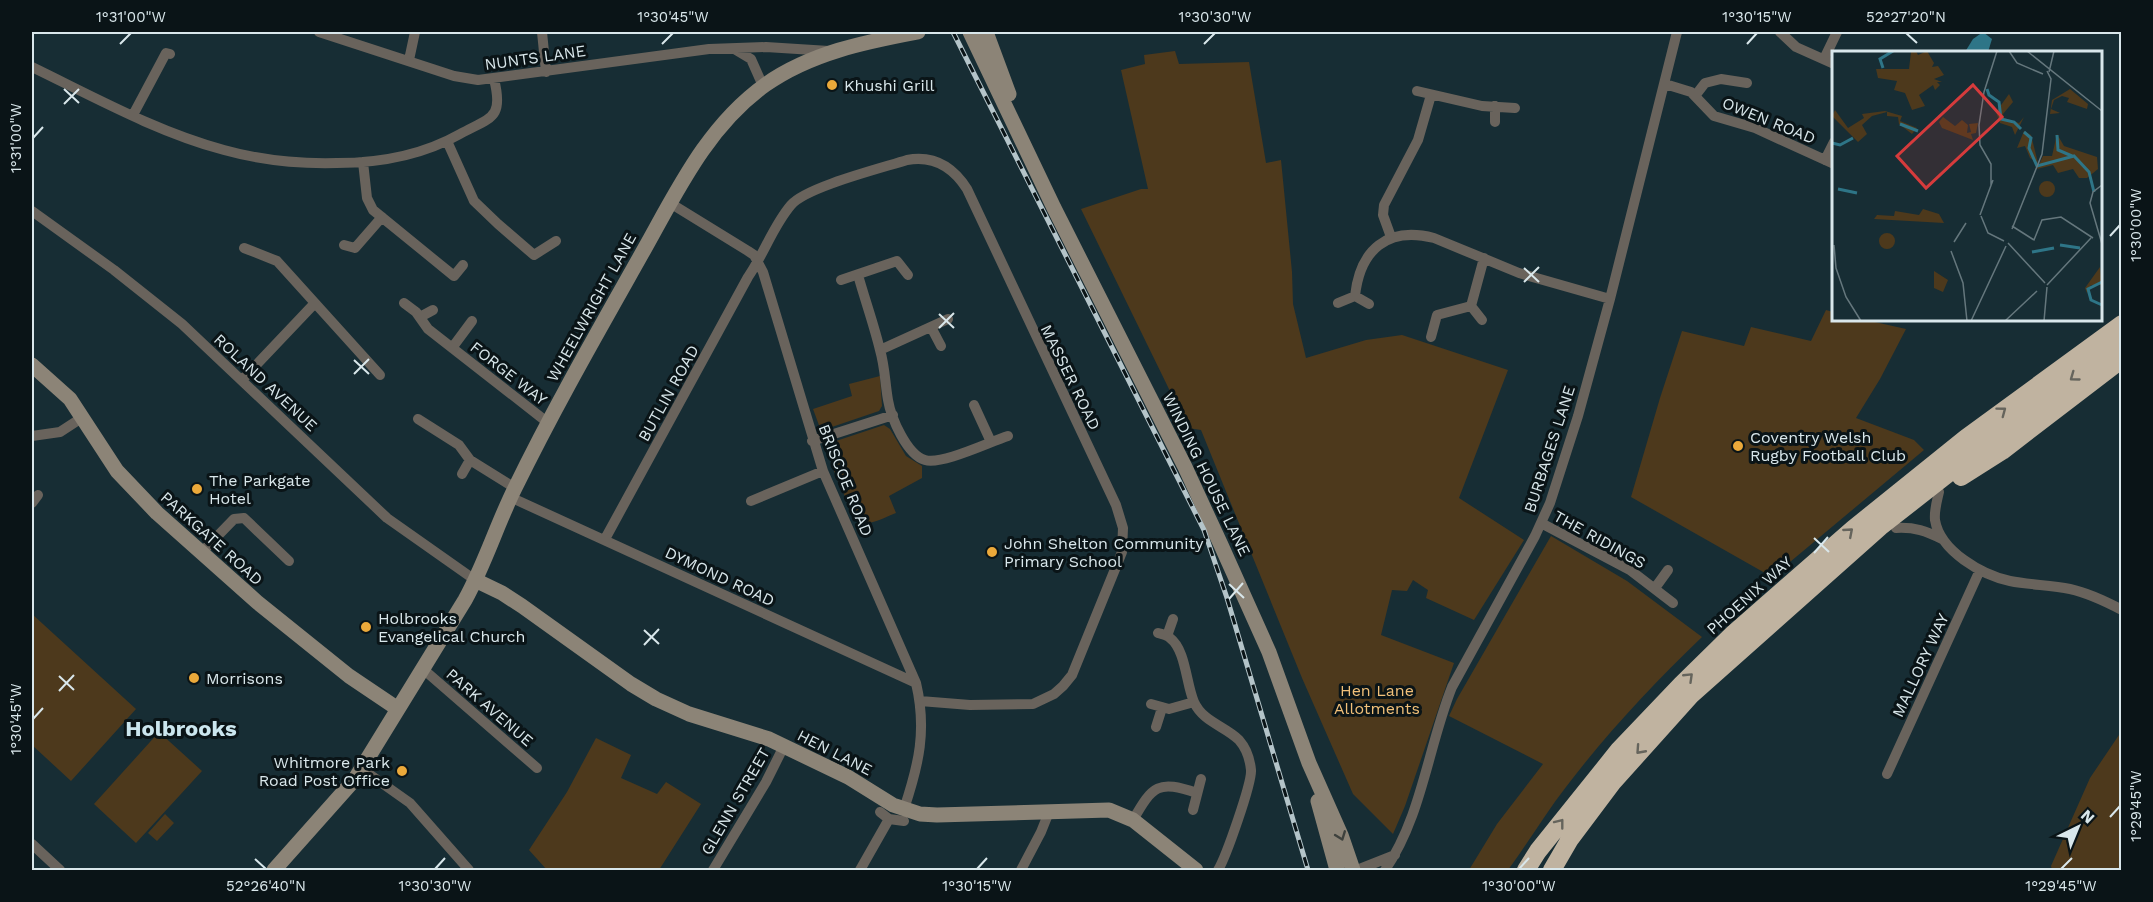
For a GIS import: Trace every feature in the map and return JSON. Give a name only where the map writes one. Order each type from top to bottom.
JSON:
[{"type":"highway","name":"PHOENIX WAY","points":[[1526,870],[1538,851],[1618,750],[1734,633],[1852,529],[1966,438],[2121,324]]},
{"type":"highway","points":[[1552,870],[1570,839],[1628,764],[1691,695],[1880,527],[2060,386],[2121,343]]},
{"type":"highway","points":[[1746,646],[1939,492],[2002,451],[2121,359]]},
{"type":"street","name":"NUNTS LANE","points":[[319,32],[462,79],[494,79],[709,49],[766,47],[832,51]]},
{"type":"street","points":[[409,60],[415,32]]},
{"type":"street","points":[[542,32],[546,72]]},
{"type":"street","name":"WHEELWRIGHT LANE","points":[[274,870],[335,803],[362,768],[476,580],[513,492],[548,422],[705,144],[727,119],[763,86],[802,64],[880,35],[918,32]]},
{"type":"street","name":"WINDING HOUSE LANE","points":[[970,32],[1054,208],[1180,457],[1221,545],[1269,652],[1309,763],[1355,870]]},
{"type":"street","name":"WINDING HOUSE LANE","points":[[986,32],[1054,208]]},
{"type":"street","name":"BURBAGES LANE","points":[[1385,870],[1395,854],[1416,805],[1443,709],[1452,687],[1550,503],[1578,416],[1610,299],[1677,32]]},
{"type":"street","points":[[1780,32],[1796,47],[1829,62],[1837,32]]},
{"type":"street","points":[[726,48],[741,51],[748,56],[763,86]]},
{"type":"street","points":[[133,115],[167,52]]},
{"type":"street","points":[[32,67],[184,137],[223,150],[292,162],[363,162],[394,158],[447,141],[496,112],[499,98],[494,79]]},
{"type":"street","points":[[1695,96],[1705,83],[1721,79],[1747,83]]},
{"type":"street","name":"OWEN ROAD","points":[[1665,84],[1684,89],[1695,96],[1714,116],[1755,128],[1829,162]]},
{"type":"street","points":[[1417,91],[1482,106],[1515,108]]},
{"type":"street","points":[[1391,237],[1383,215],[1384,205],[1418,140],[1431,95]]},
{"type":"street","points":[[1495,106],[1495,122]]},
{"type":"street","points":[[447,141],[474,201],[498,225],[534,255],[555,241]]},
{"type":"street","points":[[1829,162],[1832,147]]},
{"type":"street","name":"MASSER ROAD","points":[[758,262],[790,206],[807,192],[918,158],[941,163],[952,170],[967,189],[1121,516],[1123,540],[1117,566],[1072,675],[1054,694],[1033,704],[970,705],[920,700]]},
{"type":"street","points":[[363,162],[369,205],[454,276],[463,265]]},
{"type":"street","points":[[670,203],[748,251],[758,262]]},
{"type":"street","name":"ROLAND AVENUE","points":[[32,211],[166,311],[387,518],[476,580]]},
{"type":"street","points":[[344,245],[355,248],[382,217]]},
{"type":"street","points":[[1355,296],[1360,269],[1367,257],[1383,241],[1391,237],[1419,234],[1519,273],[1610,299]]},
{"type":"street","points":[[244,248],[277,261],[380,375]]},
{"type":"street","points":[[1471,306],[1484,258]]},
{"type":"street","points":[[841,280],[897,261],[908,275]]},
{"type":"street","name":"BRISCOE ROAD","points":[[758,262],[763,272],[823,471],[916,683],[920,700],[922,736],[915,777],[904,815]]},
{"type":"street","name":"BUTLIN ROAD","points":[[605,539],[758,262]]},
{"type":"street","points":[[858,275],[880,350],[888,400],[908,447],[915,455],[925,460],[944,460],[1008,436]]},
{"type":"street","points":[[1338,303],[1355,296]]},
{"type":"street","points":[[1355,296],[1369,304]]},
{"type":"street","name":"FORGE WAY","points":[[404,303],[420,317],[428,329],[548,422]]},
{"type":"street","points":[[242,380],[314,304]]},
{"type":"street","points":[[1431,337],[1437,315],[1471,306]]},
{"type":"street","points":[[1471,306],[1482,320]]},
{"type":"street","points":[[420,317],[433,310]]},
{"type":"street","points":[[880,350],[948,319]]},
{"type":"street","name":"FORGE WAY","points":[[452,348],[472,321]]},
{"type":"street","points":[[932,327],[941,346]]},
{"type":"street","name":"PARKGATE ROAD","points":[[32,365],[56,385],[82,417],[117,471],[157,513],[274,616],[350,676],[398,709]]},
{"type":"street","points":[[974,405],[991,441]]},
{"type":"street","points":[[813,441],[893,415]]},
{"type":"street","points":[[32,436],[60,432],[82,417]]},
{"type":"street","name":"DYMOND ROAD","points":[[418,419],[459,446],[470,460],[513,492],[605,539],[916,683]]},
{"type":"street","points":[[462,474],[470,460]]},
{"type":"street","points":[[751,501],[823,471]]},
{"type":"street","points":[[1939,492],[1935,519],[1942,539]]},
{"type":"street","points":[[201,552],[234,519],[244,518],[289,561]]},
{"type":"street","name":"THE RIDINGS","points":[[1541,523],[1630,570],[1673,603]]},
{"type":"street","points":[[1896,528],[1922,529],[1942,539],[1980,570],[2008,580],[2070,589],[2099,598],[2121,610]]},
{"type":"street","points":[[1654,588],[1668,570]]},
{"type":"street","name":"MALLORY WAY","points":[[1887,774],[1980,570]]},
{"type":"street","name":"HEN LANE","points":[[476,580],[522,606],[650,696],[689,714],[769,739],[784,746],[848,777],[893,805],[904,815],[1109,810],[1133,819],[1196,870]]},
{"type":"street","points":[[1173,619],[1162,634],[1170,637],[1180,650],[1194,702],[1207,718],[1238,740],[1245,749],[1251,771],[1218,870]]},
{"type":"street","name":"PARK AVENUE","points":[[423,669],[537,768]]},
{"type":"street","points":[[1156,728],[1157,706],[1168,710],[1194,702]]},
{"type":"street","name":"GLENN STREET","points":[[713,870],[766,782],[784,746]]},
{"type":"street","name":"WINDING HOUSE LANE","points":[[1309,763],[1337,870]]},
{"type":"street","points":[[362,768],[410,803],[469,870]]},
{"type":"street","points":[[1193,810],[1201,779]]},
{"type":"street","points":[[1133,819],[1145,798],[1155,789],[1173,786],[1197,793]]},
{"type":"street","points":[[880,812],[890,819]]},
{"type":"street","points":[[1021,870],[1049,812]]},
{"type":"street","points":[[860,870],[890,819],[904,815]]},
{"type":"street","points":[[32,844],[60,870]]},
{"type":"street","points":[[1355,870],[1395,854]]},
{"type":"green space","name":"Hen Lane Allotments","points":[[1175,51],[1179,64],[1249,62],[1266,163],[1281,160],[1293,304],[1306,358],[1366,340],[1402,335],[1508,370],[1459,498],[1524,540],[1474,620],[1426,598],[1428,590],[1413,580],[1407,591],[1392,590],[1381,635],[1454,663],[1405,806],[1393,834],[1353,794],[1302,678],[1201,430],[1188,428],[1081,209],[1141,189],[1148,189],[1121,70],[1145,64],[1144,55]]},
{"type":"green space","points":[[1826,310],[1832,312],[1832,321],[1870,321],[1906,329],[1880,379],[1856,418],[1914,440],[1924,450],[1772,577],[1631,497],[1682,331],[1744,346],[1751,327],[1811,341]]},
{"type":"green space","points":[[880,376],[882,406],[879,411],[826,429],[820,428],[813,409],[852,396],[849,384]]},
{"type":"green space","points":[[884,425],[890,429],[906,456],[922,466],[922,478],[889,496],[896,513],[870,523],[859,522],[855,520],[834,471],[827,444]]},
{"type":"green space","points":[[1551,536],[1627,581],[1702,637],[1648,691],[1598,747],[1558,797],[1508,870],[1469,870],[1497,824],[1543,764],[1449,716]]},
{"type":"green space","points":[[32,614],[136,709],[71,781],[32,745]]},
{"type":"green space","points":[[159,732],[202,771],[136,843],[94,804]]},
{"type":"green space","points":[[2121,732],[2121,870],[2052,870],[2051,866],[2090,778]]},
{"type":"green space","points":[[596,738],[631,755],[621,778],[657,794],[666,782],[701,804],[659,870],[547,870],[529,850],[567,792]]},
{"type":"green space","points":[[165,814],[174,823],[157,841],[148,833]]},
{"type":"water","points":[[1983,32],[1992,39],[1988,51],[1966,51],[1973,39]]},
{"type":"railway","points":[[953,32],[1204,530],[1227,598],[1308,870]]},
{"type":"place","name":"Khushi Grill","points":[[832,85]]},
{"type":"place","name":"Coventry Welsh Rugby Football Club","points":[[1738,446]]},
{"type":"place","name":"The Parkgate Hotel","points":[[197,489]]},
{"type":"place","name":"John Shelton Community Primary School","points":[[992,552]]},
{"type":"place","name":"Holbrooks Evangelical Church","points":[[366,627]]},
{"type":"place","name":"Morrisons","points":[[194,678]]},
{"type":"place","name":"Whitmore Park Road Post Office","points":[[402,771]]},
{"type":"district","name":"Holbrooks","points":[[181,728]]}]
